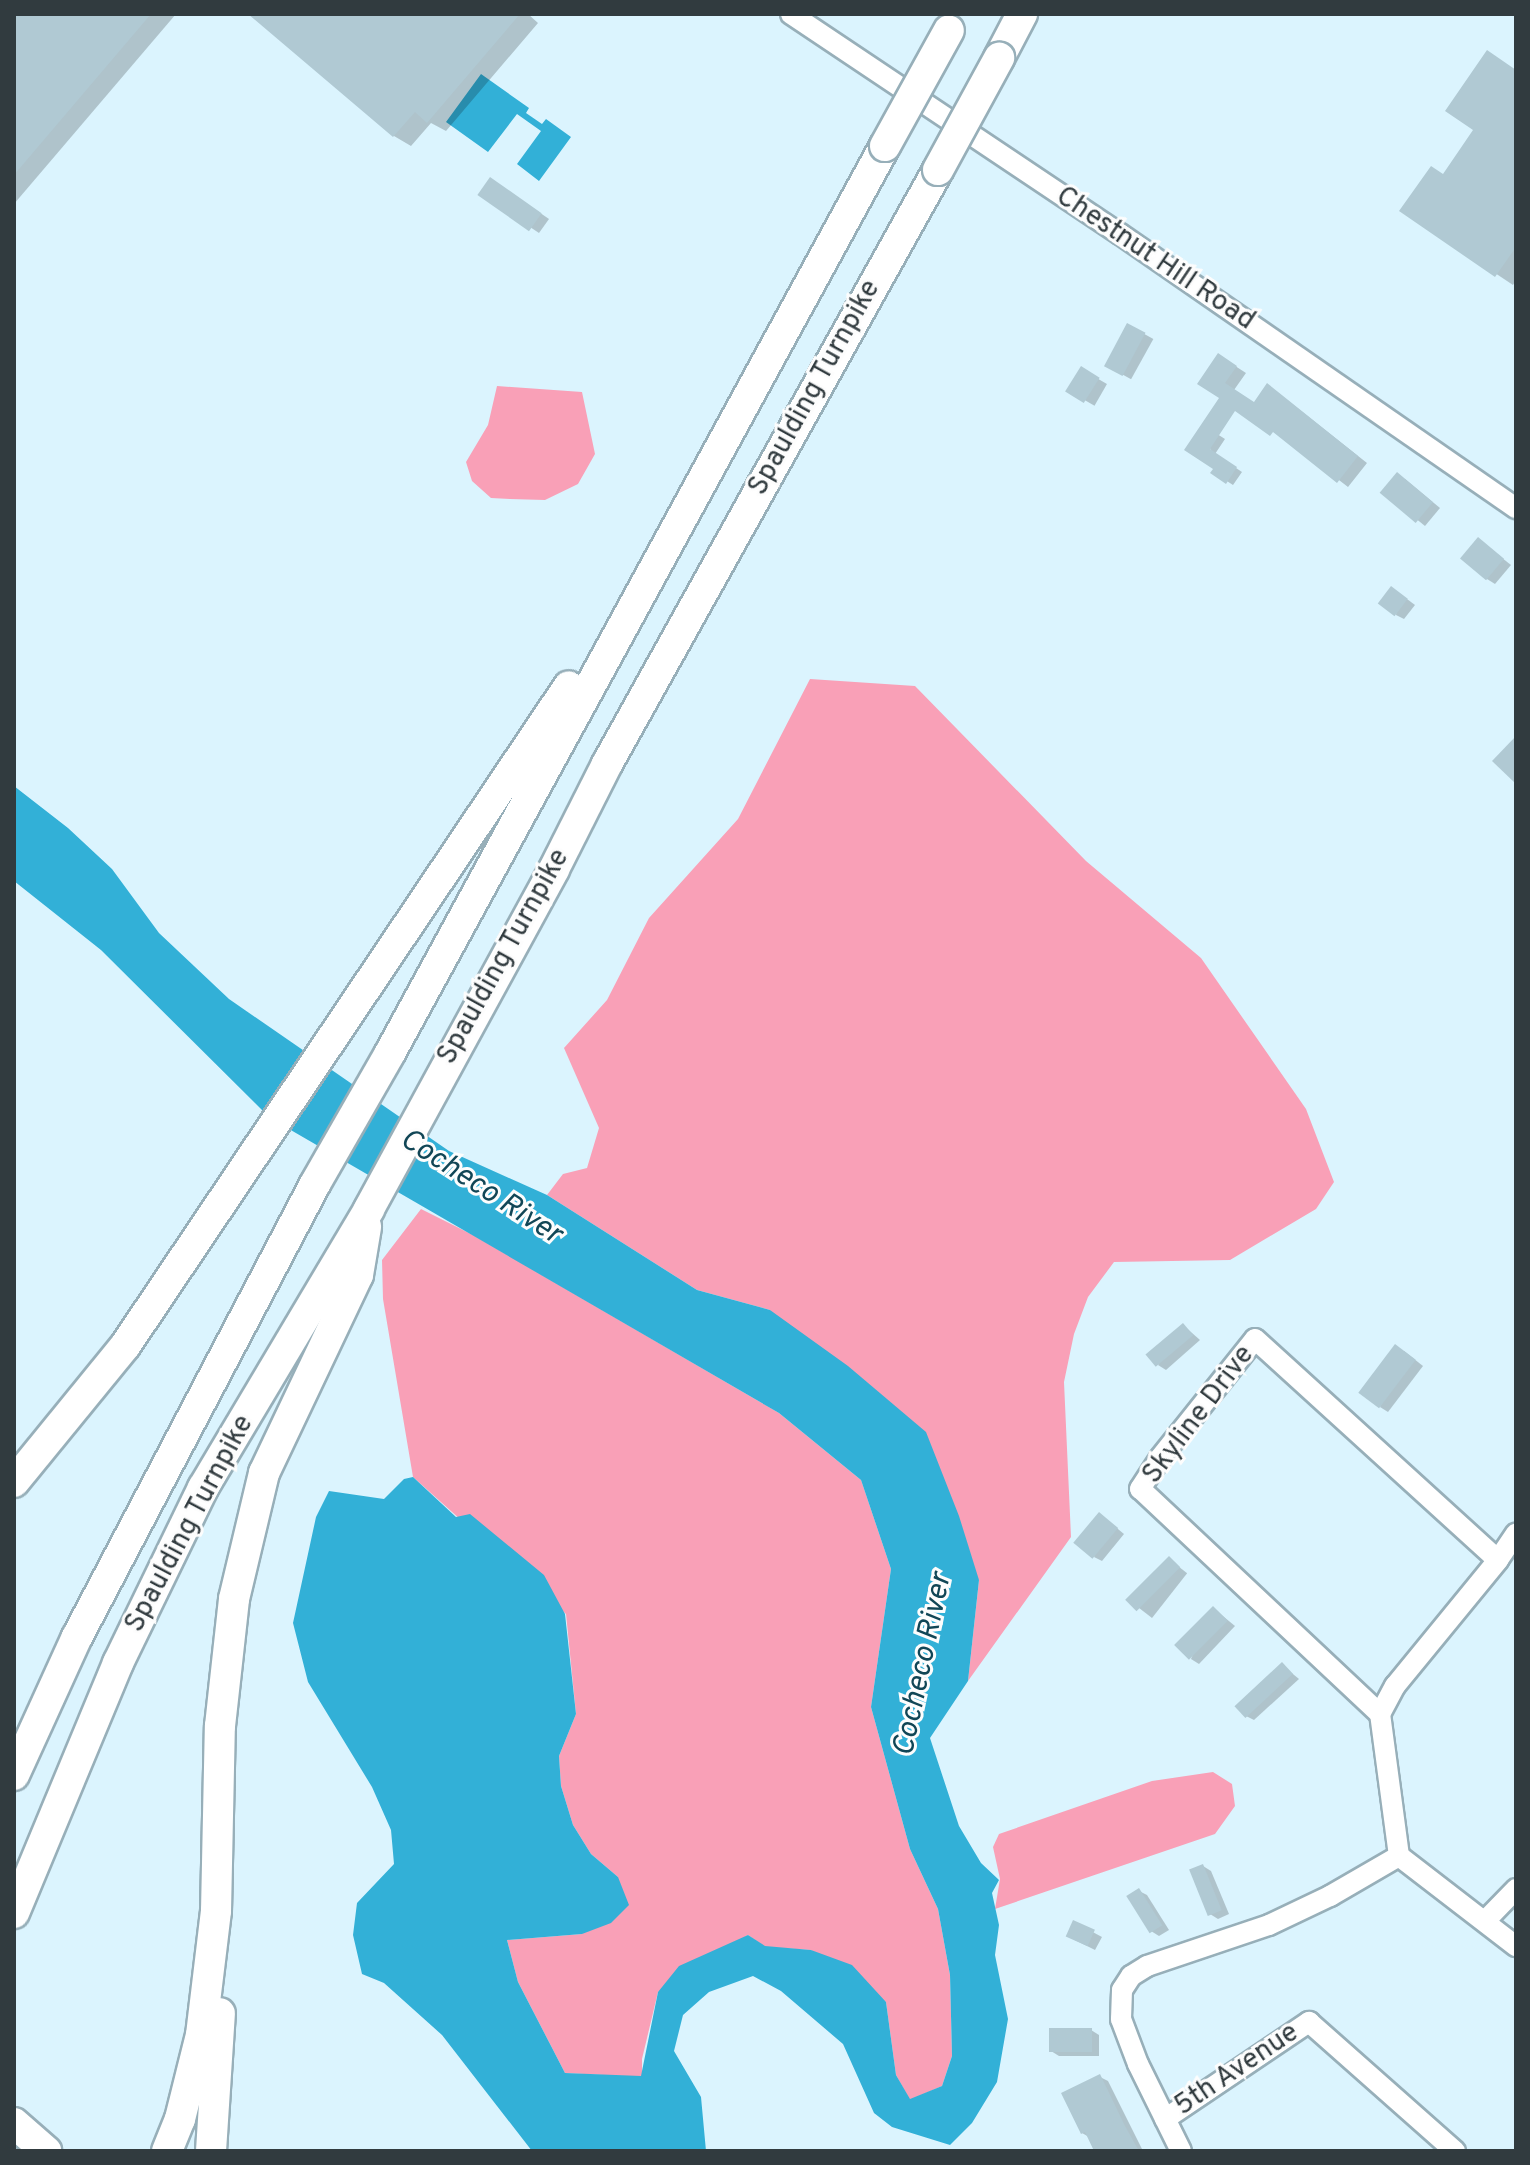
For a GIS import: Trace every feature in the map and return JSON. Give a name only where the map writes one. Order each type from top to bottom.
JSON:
[{"type":"highway","name":"Spaulding Turnpike","points":[[14,1913],[118,1663],[203,1488],[369,1209],[436,1080],[1022,15]]},
{"type":"highway","name":"Spaulding Turnpike","points":[[14,1775],[77,1637],[315,1184],[390,1053],[770,353],[954,22]]},
{"type":"highway","points":[[14,1482],[125,1346],[682,519]]},
{"type":"highway","points":[[211,2151],[221,2022],[216,1911],[220,1726],[234,1599],[264,1473],[358,1275],[369,1209]]},
{"type":"highway","points":[[167,2151],[180,2119],[201,2035],[216,1911]]},
{"type":"street","name":"Chestnut Hill Road","points":[[791,14],[1120,234],[1516,508]]},
{"type":"street","name":"Skyline Drive","points":[[1380,1714],[1140,1489],[1160,1458],[1255,1339],[1498,1560]]},
{"type":"street","points":[[1516,1533],[1498,1560],[1395,1686],[1380,1714],[1399,1856],[1516,1946]]},
{"type":"street","points":[[1181,2151],[1121,2019],[1122,1990],[1131,1976],[1147,1966],[1269,1925],[1330,1896],[1399,1856]]},
{"type":"street","points":[[1486,1920],[1516,1889]]},
{"type":"street","name":"5th Avenue","points":[[1165,2119],[1309,2022],[1455,2151]]},
{"type":"shaded area","points":[[497,386],[582,392],[595,454],[578,484],[545,500],[491,498],[472,481],[466,462],[488,425]]},
{"type":"shaded area","points":[[810,679],[915,686],[1086,861],[1201,958],[1306,1109],[1334,1182],[1316,1209],[1230,1260],[1114,1262],[1088,1297],[1074,1334],[1064,1382],[1071,1537],[968,1681],[979,1580],[770,1310],[697,1290],[547,1195],[563,1174],[587,1168],[599,1128],[564,1048],[607,1000],[649,918],[738,819]]},
{"type":"shaded area","points":[[421,1209],[473,1235],[779,1413],[861,1480],[891,1569],[871,1707],[910,1849],[938,1909],[950,1975],[952,2056],[942,2086],[910,2100],[896,2075],[886,2002],[811,1950],[765,1947],[748,1935],[658,1992],[642,2059],[642,2077],[565,2073],[518,1982],[507,1940],[582,1934],[618,1877],[591,1854],[573,1825],[561,1786],[559,1756],[576,1714],[566,1614],[413,1477],[383,1299],[382,1260]]},
{"type":"shaded area","points":[[1213,1772],[1232,1784],[1235,1806],[1215,1834],[995,1909],[1000,1879],[993,1847],[999,1834],[1152,1781]]},
{"type":"water","points":[[481,74],[529,108],[526,113],[542,124],[546,119],[571,137],[539,181],[517,164],[541,131],[517,114],[488,152],[446,122]]},
{"type":"water","name":"Cocheco River","points":[[14,786],[68,828],[112,869],[159,933],[229,999],[449,1151],[547,1195],[697,1290],[770,1310],[848,1366],[926,1432],[959,1516],[979,1580],[968,1681],[930,1738],[959,1826],[981,1863],[999,1880],[992,1893],[999,1925],[995,1955],[1008,2019],[997,2082],[972,2123],[950,2145],[892,2127],[874,2113],[843,2044],[781,1991],[753,1976],[709,1992],[683,2015],[674,2051],[701,2097],[706,2151],[532,2151],[442,2035],[384,1983],[362,1974],[353,1935],[357,1903],[394,1864],[391,1830],[372,1787],[308,1682],[293,1623],[316,1517],[329,1491],[384,1499],[404,1479],[413,1477],[456,1517],[470,1514],[544,1575],[565,1614],[576,1714],[559,1756],[561,1786],[573,1825],[591,1854],[618,1877],[629,1905],[611,1923],[582,1934],[507,1940],[518,1982],[565,2073],[641,2076],[658,1992],[679,1966],[748,1935],[765,1946],[811,1950],[852,1965],[886,2002],[896,2075],[910,2099],[942,2086],[952,2056],[950,1975],[938,1909],[910,1849],[871,1707],[891,1569],[861,1480],[779,1413],[270,1118],[101,950],[14,881]]},
{"type":"building","points":[[14,14],[151,14],[14,175]]},
{"type":"building","points":[[248,14],[520,14],[427,123],[415,112],[393,137]]},
{"type":"building","points":[[1487,50],[1516,70],[1516,247],[1495,277],[1399,211],[1431,166],[1443,174],[1473,130],[1445,111]]},
{"type":"building","points":[[490,177],[542,213],[529,231],[477,195]]},
{"type":"building","points":[[1127,323],[1146,333],[1123,376],[1104,366]]},
{"type":"building","points":[[1218,353],[1237,366],[1225,383],[1254,402],[1267,383],[1358,456],[1337,483],[1273,432],[1270,436],[1235,411],[1210,449],[1237,467],[1226,484],[1210,473],[1213,469],[1184,450],[1219,398],[1197,384]]},
{"type":"building","points":[[1081,366],[1100,378],[1084,403],[1065,391]]},
{"type":"building","points":[[1397,472],[1433,502],[1416,523],[1380,493]]},
{"type":"building","points":[[1478,537],[1504,559],[1486,580],[1460,558]]},
{"type":"building","points":[[1391,586],[1408,599],[1395,616],[1378,604]]},
{"type":"building","points":[[1516,736],[1516,784],[1492,761]]},
{"type":"building","points":[[1183,1323],[1193,1335],[1156,1367],[1145,1354]]},
{"type":"building","points":[[1395,1344],[1416,1360],[1379,1408],[1358,1393]]},
{"type":"building","points":[[1099,1512],[1118,1528],[1092,1559],[1073,1543]]},
{"type":"building","points":[[1169,1556],[1180,1567],[1136,1611],[1125,1600]]},
{"type":"building","points":[[1213,1606],[1228,1621],[1189,1660],[1174,1645]]},
{"type":"building","points":[[1282,1662],[1293,1674],[1245,1718],[1234,1706]]},
{"type":"building","points":[[1203,1864],[1222,1910],[1208,1916],[1189,1870]]},
{"type":"building","points":[[1139,1888],[1162,1925],[1150,1933],[1126,1896]]},
{"type":"building","points":[[1073,1920],[1095,1930],[1088,1946],[1066,1936]]},
{"type":"building","points":[[1049,2028],[1092,2028],[1092,2052],[1049,2052]]},
{"type":"building","points":[[1100,2074],[1139,2151],[1094,2151],[1085,2132],[1081,2134],[1061,2093]]}]
